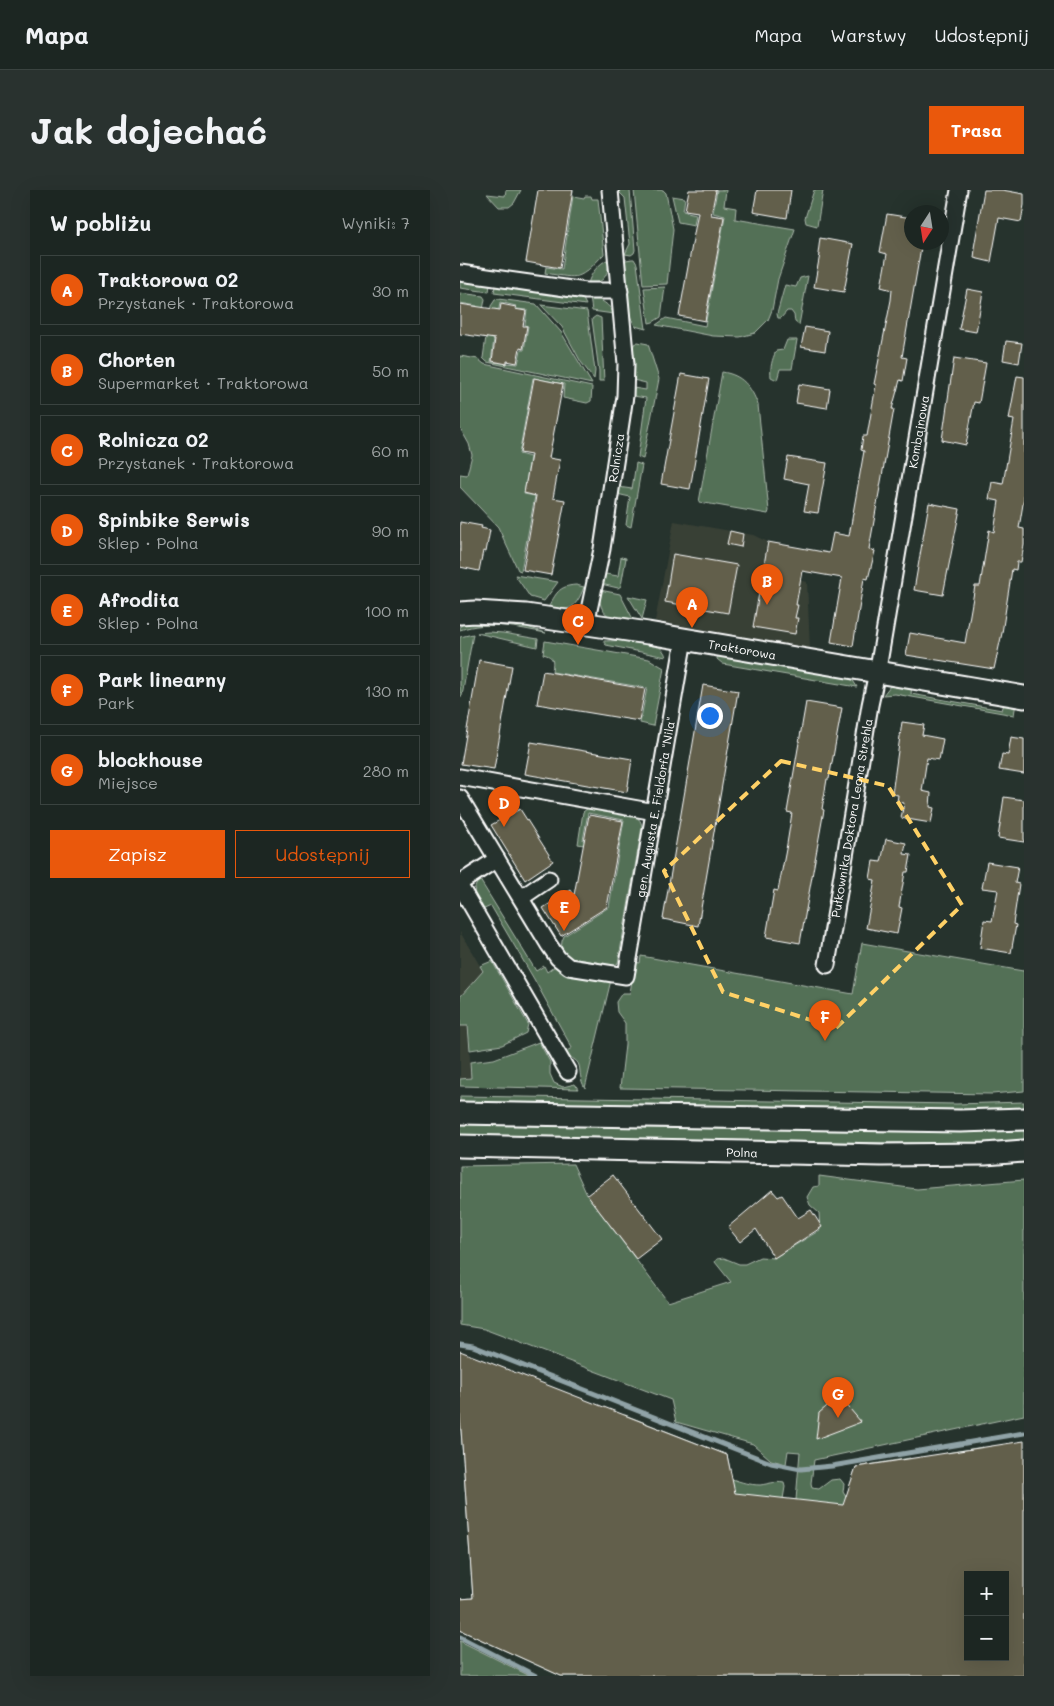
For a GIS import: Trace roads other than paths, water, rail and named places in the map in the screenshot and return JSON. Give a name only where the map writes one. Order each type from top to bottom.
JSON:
[{"type":"street","name":"Rolnicza","points":[[586,624],[602,549],[625,396],[626,364],[610,190]]},
{"type":"street","name":"Kombajnowa","points":[[877,672],[959,190]]},
{"type":"street","points":[[460,273],[586,291],[620,291]]},
{"type":"street","name":"Traktorowa","points":[[461,612],[526,615],[586,624],[1024,697]]},
{"type":"street","name":"gen. Augusta E. Fieldorfa \"Nila\"","points":[[521,898],[548,946],[569,967],[626,976],[684,639]]},
{"type":"street","name":"Pułkownika Doktora Leona Strehla","points":[[828,965],[877,672]]},
{"type":"street","points":[[460,777],[654,812]]},
{"type":"street","points":[[460,798],[521,898],[549,880]]},
{"type":"street","points":[[497,859],[460,885],[568,1072]]},
{"type":"street","points":[[460,1113],[960,1121],[1024,1119]]},
{"type":"street","name":"Polna","points":[[460,1146],[881,1155],[985,1154],[1024,1151]]},
{"type":"waterway","points":[[460,1344],[473,1346],[771,1463],[801,1469],[832,1466],[1024,1433]]},
{"type":"waterway","points":[[460,1637],[536,1676]]},
{"type":"place","name":"Chorten","points":[[767,605]]},
{"type":"place","name":"Traktorowa 02","points":[[692,628]]},
{"type":"place","name":"Rolnicza 02","points":[[578,645]]},
{"type":"place","name":"Spinbike Serwis","points":[[504,827]]},
{"type":"place","name":"Afrodita","points":[[564,931]]},
{"type":"place","name":"Park linearny","points":[[825,1041]]},
{"type":"place","name":"blockhouse","points":[[838,1418]]}]
